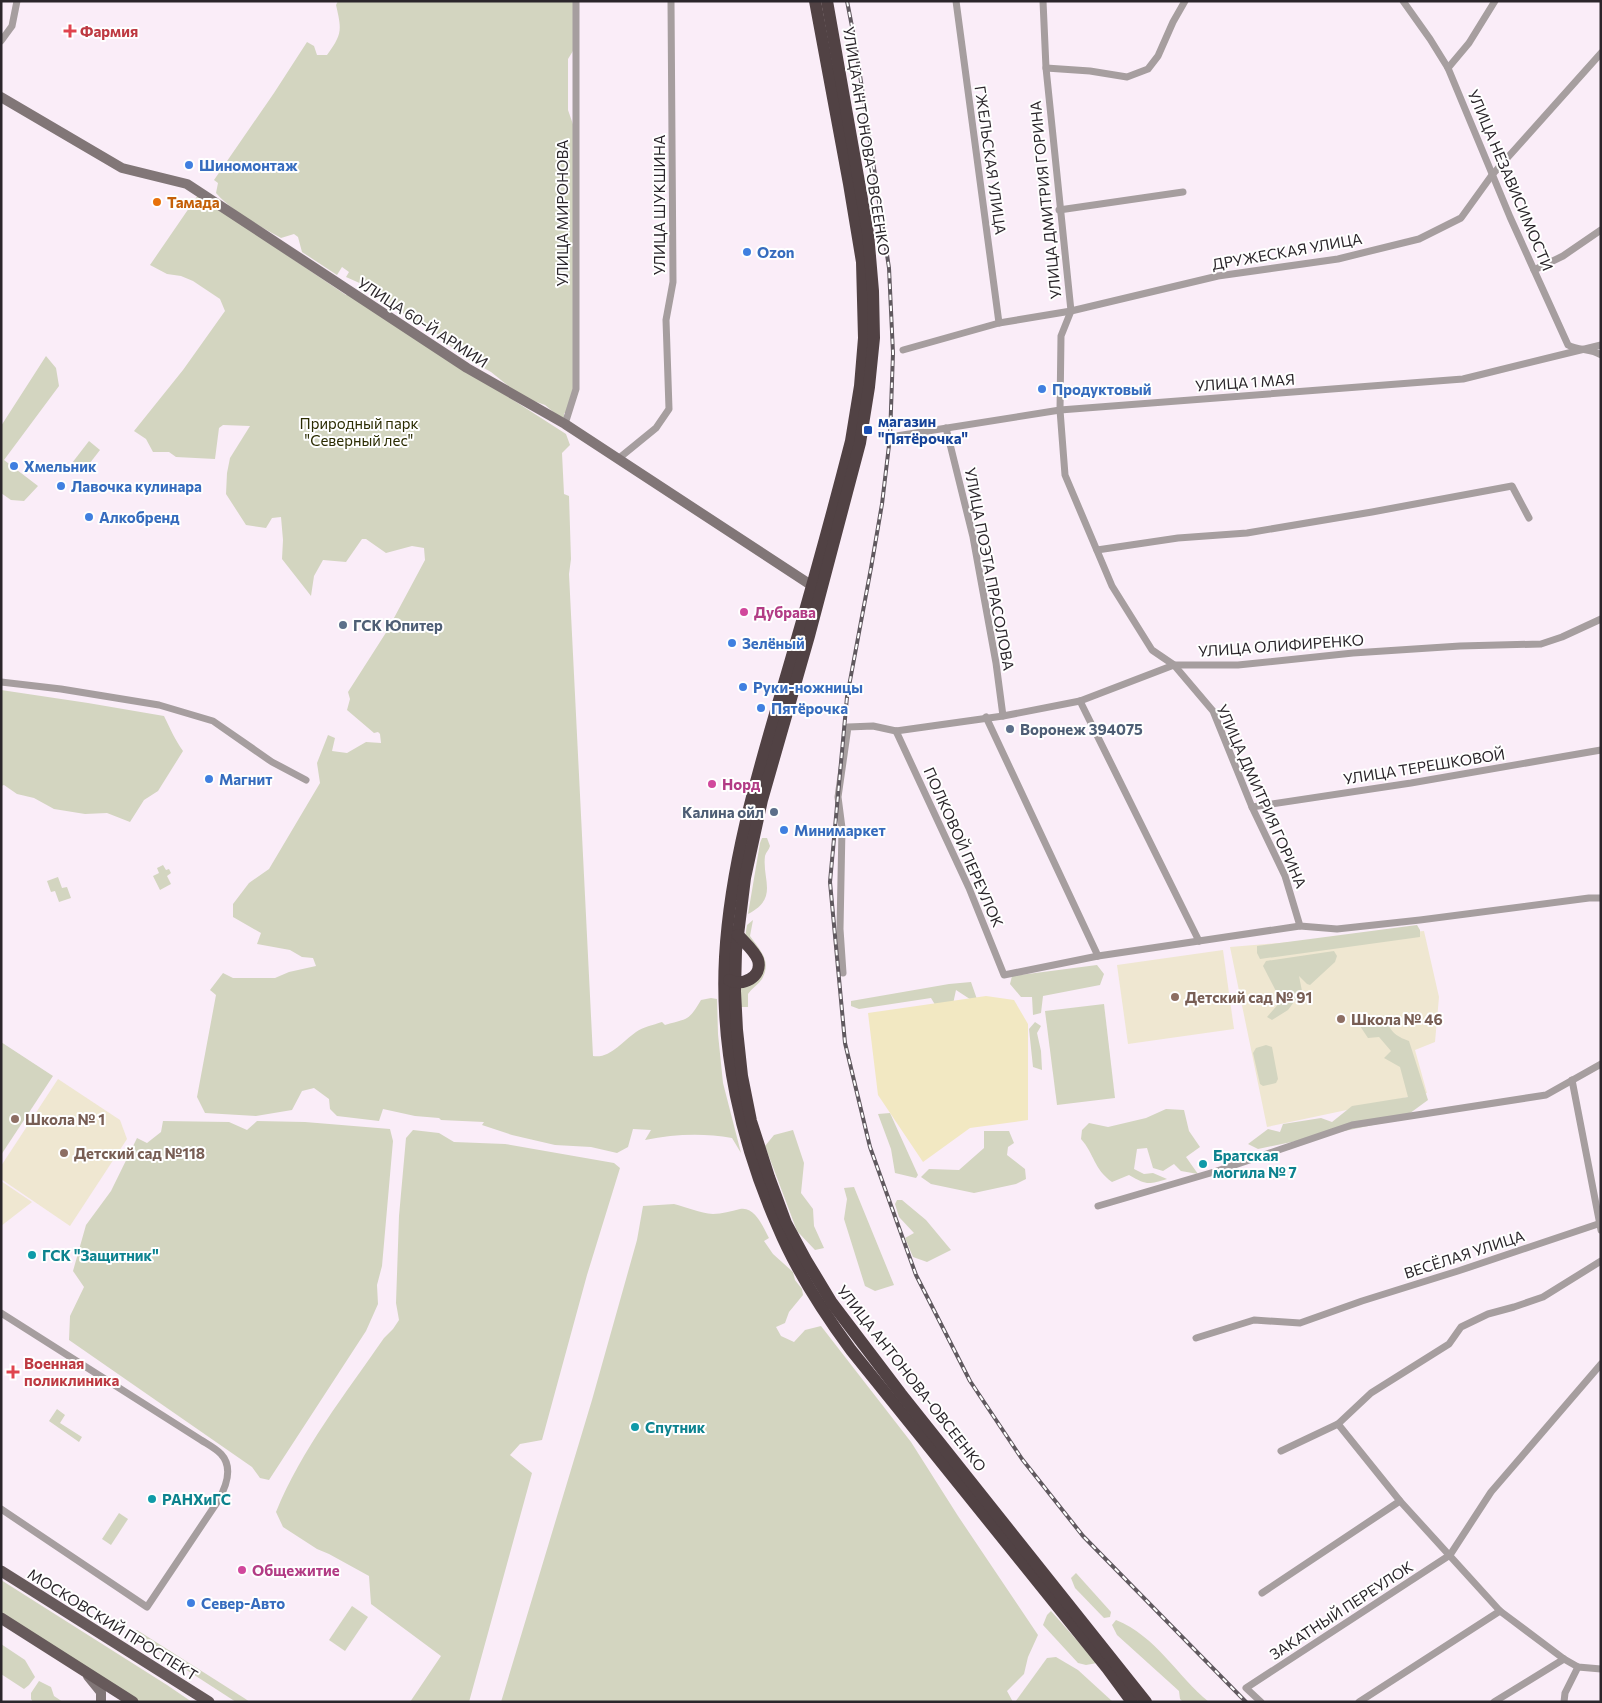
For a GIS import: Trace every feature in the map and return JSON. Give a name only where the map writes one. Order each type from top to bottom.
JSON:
[{"type":"highway","name":"УЛИЦА АНТОНОВА-ОВСЕЕНКО","points":[[815,1],[850,184],[862,262],[864,338],[867,365]]},
{"type":"highway","name":"УЛИЦА АНТОНОВА-ОВСЕЕНКО","points":[[827,1],[868,233],[873,291],[874,338],[867,365],[860,443],[752,795],[742,836],[734,879],[724,974],[732,1079],[742,1125],[760,1180],[778,1227],[797,1266],[851,1350],[1107,1668],[1132,1702]]},
{"type":"highway","name":"УЛИЦА АНТОНОВА-ОВСЕЕНКО","points":[[816,589],[752,838],[744,878],[738,935],[737,1030],[742,1076],[751,1121],[786,1223],[832,1303],[885,1373],[1146,1702]]},
{"type":"highway","points":[[724,974],[728,980],[736,983],[751,979],[756,973],[758,963],[756,956],[738,935]]},
{"type":"main road","name":"МОСКОВСКИЙ ПРОСПЕКТ","points":[[1,1571],[208,1702]]},
{"type":"main road","points":[[1,1618],[133,1702]]},
{"type":"street","points":[[1,41],[12,26],[17,1]]},
{"type":"street","name":"УЛИЦА МИРОНОВА","points":[[565,424],[576,389],[576,1]]},
{"type":"street","name":"УЛИЦА ШУКШИНА","points":[[618,459],[656,428],[669,408],[666,320],[673,282],[671,1]]},
{"type":"street","name":"ГЖЕЛЬСКАЯ УЛИЦА","points":[[956,1],[999,323]]},
{"type":"street","name":"УЛИЦА ДМИТРИЯ ГОРИНА","points":[[1043,1],[1046,68],[1059,210],[1071,312],[1061,336],[1060,410],[1065,475],[1112,586],[1152,650],[1174,665],[1213,712],[1252,807],[1285,876],[1300,926]]},
{"type":"street","points":[[1046,68],[1090,71],[1127,77],[1148,69],[1158,56],[1172,22],[1185,1]]},
{"type":"street","name":"УЛИЦА НЕЗАВИСИМОСТИ","points":[[1403,1],[1448,68],[1492,175],[1568,345],[1584,350],[1593,350],[1601,355]]},
{"type":"street","points":[[1448,68],[1469,43],[1495,1]]},
{"type":"street","name":"ДРУЖЕСКАЯ УЛИЦА","points":[[903,350],[999,323],[1071,312],[1218,276],[1338,259],[1419,239],[1460,218],[1492,175],[1601,53]]},
{"type":"street","name":"УЛИЦА 60-Й АРМИИ","points":[[1,96],[122,168],[187,184],[467,368],[565,424],[816,589]]},
{"type":"street","points":[[1059,210],[1183,192]]},
{"type":"street","points":[[1534,270],[1563,256],[1601,230]]},
{"type":"street","name":"УЛИЦА 1 МАЯ","points":[[890,437],[1060,410],[1463,379],[1601,345]]},
{"type":"street","name":"УЛИЦА ПОЭТА ПРАСОЛОВА","points":[[946,428],[973,537],[996,663],[1003,716]]},
{"type":"street","points":[[1097,550],[1178,538],[1247,533],[1512,486],[1528,518]]},
{"type":"street","name":"УЛИЦА ОЛИФИРЕНКО","points":[[843,973],[840,929],[842,828],[838,797],[848,727],[873,726],[896,731],[1003,716],[1080,701],[1174,665],[1238,665],[1450,646],[1541,644],[1562,637],[1601,619]]},
{"type":"street","points":[[1,682],[61,689],[159,705],[212,721],[272,762],[306,780]]},
{"type":"street","points":[[1080,701],[1199,941]]},
{"type":"street","points":[[986,717],[1098,956],[1300,926],[1337,929],[1601,898]]},
{"type":"street","name":"ПОЛКОВОЙ ПЕРЕУЛОК","points":[[896,731],[969,888],[1004,975],[1098,956]]},
{"type":"street","name":"УЛИЦА ТЕРЕШКОВОЙ","points":[[1252,807],[1410,783],[1601,750]]},
{"type":"street","points":[[1098,1206],[1214,1172],[1352,1125],[1546,1095],[1601,1064]]},
{"type":"street","name":"ВЕСЁЛАЯ УЛИЦА","points":[[1196,1338],[1254,1320],[1300,1323],[1362,1301],[1600,1227],[1572,1080]]},
{"type":"street","points":[[1281,1451],[1338,1424],[1371,1393],[1449,1344],[1461,1327],[1488,1314],[1543,1297],[1601,1261]]},
{"type":"street","points":[[1,1314],[222,1455],[229,1472],[226,1487],[147,1607],[1,1509]]},
{"type":"street","points":[[1450,1555],[1491,1492],[1601,1364]]},
{"type":"street","points":[[1338,1424],[1400,1501],[1500,1612],[1564,1659],[1578,1667],[1601,1669]]},
{"type":"street","points":[[1262,1593],[1400,1501]]},
{"type":"street","name":"ЗАКАТНЫЙ ПЕРЕУЛОК","points":[[1261,1702],[1246,1688],[1450,1555]]},
{"type":"street","points":[[1359,1702],[1500,1612]]},
{"type":"street","points":[[1494,1702],[1564,1659]]},
{"type":"street","points":[[78,1667],[97,1687],[100,1692],[101,1702]]},
{"type":"street","points":[[1564,1702],[1565,1693],[1578,1667]]},
{"type":"shaded area","name":"Школа № 46","points":[[1424,931],[1439,997],[1435,1042],[1415,1050],[1427,1093],[1267,1127],[1230,947]]},
{"type":"shaded area","name":"Детский сад № 91","points":[[1223,950],[1234,1029],[1128,1044],[1117,965]]},
{"type":"shaded area","name":"Детский сад №118","points":[[58,1079],[120,1120],[127,1139],[70,1226],[1,1179],[1,1166]]},
{"type":"shaded area","points":[[1,1181],[32,1202],[1,1226]]},
{"type":"green space","points":[[338,1],[576,1],[576,46],[568,59],[568,110],[576,133],[576,389],[570,412],[564,413],[564,418],[545,405],[522,397],[491,372],[459,354],[435,332],[386,304],[364,285],[346,277],[349,272],[342,267],[337,275],[302,252],[298,237],[294,234],[281,238],[238,213],[216,193],[218,183],[214,180],[307,42],[314,46],[317,55],[327,55],[332,48],[338,37],[340,27],[336,5]]},
{"type":"green space","name":"Природный парк \"Северный лес\"","points":[[198,195],[346,295],[348,294],[566,434],[570,445],[562,453],[564,494],[569,496],[571,559],[569,574],[593,1056],[605,1055],[611,1052],[645,1027],[662,1022],[665,1025],[687,1018],[701,1000],[717,999],[723,1083],[741,1153],[732,1138],[710,1135],[678,1135],[645,1140],[651,1130],[633,1129],[628,1147],[617,1153],[591,1147],[555,1145],[512,1135],[482,1125],[484,1122],[441,1120],[439,1118],[415,1116],[383,1109],[379,1121],[337,1116],[330,1109],[329,1099],[314,1088],[302,1091],[292,1110],[256,1116],[205,1113],[197,1097],[216,995],[210,990],[223,973],[233,978],[275,978],[289,972],[316,966],[313,958],[302,957],[290,950],[257,944],[261,933],[233,917],[233,904],[249,883],[269,869],[320,783],[317,763],[328,735],[335,738],[332,751],[347,753],[366,742],[381,743],[378,732],[374,733],[347,710],[350,699],[348,692],[387,631],[425,560],[424,548],[412,546],[386,553],[366,539],[362,539],[346,562],[323,560],[314,576],[311,596],[282,559],[281,517],[272,518],[266,528],[246,525],[226,494],[230,458],[250,426],[223,425],[219,428],[215,459],[176,457],[169,452],[153,452],[146,439],[134,431],[183,370],[225,311],[220,299],[193,281],[181,276],[167,274],[150,265]]},
{"type":"green space","points":[[46,356],[56,368],[59,386],[4,460],[38,486],[24,501],[11,500],[1,493],[1,426]]},
{"type":"green space","points":[[89,441],[100,450],[83,472],[72,463]]},
{"type":"green space","points":[[1,690],[164,716],[183,751],[158,791],[144,800],[130,822],[107,813],[85,814],[54,809],[34,798],[17,794],[4,785],[1,786]]},
{"type":"green space","points":[[762,838],[767,838],[770,846],[765,856],[766,895],[758,908],[748,914],[760,843]]},
{"type":"green space","points":[[163,865],[171,873],[167,876],[171,884],[160,890],[153,876],[159,873],[157,868]]},
{"type":"green space","points":[[58,877],[62,888],[67,887],[71,898],[59,902],[55,891],[51,892],[47,881]]},
{"type":"green space","points":[[753,920],[750,936],[764,956],[766,967],[762,979],[748,994],[748,1007],[741,1007],[741,987],[760,975],[745,937],[747,925]]},
{"type":"green space","points":[[1417,925],[1420,930],[1420,937],[1260,959],[1257,953],[1257,946]]},
{"type":"green space","points":[[1334,951],[1337,956],[1335,962],[1310,985],[1299,976],[1302,991],[1288,1010],[1272,1020],[1267,1017],[1281,1001],[1263,966],[1266,961]]},
{"type":"green space","points":[[1097,965],[1104,974],[1100,985],[1043,996],[1041,1013],[1033,1015],[1032,997],[1021,997],[1010,984],[1012,976]]},
{"type":"green space","points":[[971,982],[979,1005],[956,990],[953,1004],[937,1008],[931,998],[859,1009],[851,1006],[851,1001]]},
{"type":"green space","points":[[1104,1004],[1115,1098],[1057,1105],[1045,1011]]},
{"type":"green space","points":[[1376,1015],[1385,1017],[1394,1032],[1409,1041],[1428,1100],[1402,1119],[1258,1149],[1248,1144],[1268,1129],[1280,1132],[1283,1124],[1321,1118],[1332,1122],[1352,1106],[1408,1097],[1400,1067],[1384,1058],[1391,1051],[1379,1037],[1368,1038],[1360,1026]]},
{"type":"green space","points":[[1035,1022],[1041,1026],[1037,1033],[1041,1051],[1042,1070],[1033,1067],[1029,1029]]},
{"type":"green space","name":"Школа № 1","points":[[1,1042],[53,1076],[1,1155]]},
{"type":"green space","points":[[1266,1045],[1272,1047],[1278,1079],[1276,1083],[1263,1086],[1260,1084],[1253,1053],[1256,1048]]},
{"type":"green space","points":[[1166,1109],[1184,1110],[1189,1131],[1200,1147],[1186,1157],[1198,1174],[1181,1171],[1174,1164],[1163,1171],[1153,1168],[1147,1148],[1137,1149],[1134,1169],[1144,1174],[1153,1173],[1167,1179],[1147,1183],[1129,1175],[1112,1182],[1101,1172],[1081,1139],[1082,1130],[1089,1123],[1108,1127],[1146,1118]]},
{"type":"green space","points":[[890,1113],[918,1175],[916,1178],[895,1173],[891,1149],[878,1114]]},
{"type":"green space","points":[[163,1121],[229,1122],[247,1130],[257,1121],[305,1122],[390,1129],[393,1141],[382,1266],[377,1285],[378,1304],[366,1331],[269,1480],[260,1478],[252,1467],[69,1340],[70,1316],[84,1287],[73,1271],[86,1225],[111,1191],[137,1138],[147,1143],[161,1132]]},
{"type":"green space","points":[[413,1130],[439,1133],[454,1142],[505,1144],[614,1163],[620,1168],[587,1275],[542,1440],[520,1444],[510,1455],[532,1473],[469,1702],[410,1702],[441,1656],[371,1604],[369,1576],[317,1549],[283,1527],[276,1512],[286,1489],[311,1444],[384,1338],[399,1320],[396,1303],[399,1216],[406,1138]]},
{"type":"green space","points":[[793,1130],[804,1163],[801,1193],[813,1209],[814,1226],[824,1248],[815,1250],[797,1231],[765,1146],[774,1135]]},
{"type":"green space","points":[[984,1131],[1009,1131],[1014,1143],[1008,1147],[1007,1155],[1025,1169],[1026,1179],[1016,1184],[974,1193],[931,1184],[921,1177],[929,1169],[959,1170],[984,1148]]},
{"type":"green space","points":[[854,1187],[894,1285],[875,1291],[865,1286],[844,1219],[847,1199],[844,1188]]},
{"type":"green space","points":[[897,1200],[902,1200],[926,1220],[951,1250],[927,1262],[913,1257],[905,1238],[914,1233],[899,1217],[895,1204]]},
{"type":"green space","points":[[674,1204],[713,1214],[745,1209],[754,1214],[769,1238],[764,1241],[773,1254],[793,1272],[795,1280],[802,1289],[803,1295],[789,1312],[785,1323],[776,1327],[781,1336],[794,1342],[805,1330],[821,1326],[911,1442],[1038,1635],[1028,1657],[1024,1674],[1007,1691],[1013,1702],[501,1702],[592,1400],[637,1240],[643,1206]]},
{"type":"green space","points":[[57,1409],[65,1415],[60,1423],[82,1437],[79,1442],[49,1421]]},
{"type":"green space","points":[[119,1513],[128,1519],[111,1545],[102,1539]]},
{"type":"green space","points":[[1076,1573],[1111,1612],[1110,1617],[1104,1618],[1075,1588],[1071,1578]]},
{"type":"green space","points":[[1,1580],[192,1702],[139,1702],[1,1612]]},
{"type":"green space","points":[[352,1606],[368,1617],[345,1651],[329,1640]]},
{"type":"green space","points":[[1051,1611],[1097,1663],[1086,1665],[1078,1663],[1043,1625]]},
{"type":"green space","points":[[1116,1620],[1130,1627],[1155,1646],[1197,1692],[1209,1702],[1183,1702],[1180,1699],[1179,1691],[1117,1635],[1112,1625]]},
{"type":"green space","points":[[137,1630],[250,1702],[236,1702],[131,1633]]},
{"type":"green space","points":[[1,1644],[25,1660],[35,1677],[24,1689],[1,1674]]},
{"type":"green space","points":[[1056,1657],[1078,1670],[1113,1702],[1015,1702],[1047,1658]]},
{"type":"green space","points":[[39,1681],[51,1687],[54,1696],[63,1702],[33,1702],[31,1693]]},
{"type":"sand","points":[[986,996],[1014,1000],[1028,1024],[1028,1120],[970,1128],[923,1162],[878,1095],[868,1013]]},
{"type":"railway","points":[[847,1],[855,42],[889,268],[893,353],[890,437],[882,504],[847,697],[830,882],[845,1043],[870,1147],[916,1275],[970,1381],[1022,1459],[1083,1536],[1246,1702]]},
{"type":"place","name":"Фармия","points":[[70,31]]},
{"type":"place","name":"Шиномонтаж","points":[[189,165]]},
{"type":"place","name":"Тамада","points":[[157,202]]},
{"type":"place","name":"Ozon","points":[[747,252]]},
{"type":"place","name":"Продуктовый","points":[[1042,389]]},
{"type":"place","name":"магазин \"Пятёрочка\"","points":[[868,430]]},
{"type":"place","name":"Хмельник","points":[[14,466]]},
{"type":"place","name":"Лавочка кулинара","points":[[61,486]]},
{"type":"place","name":"Алкобренд","points":[[89,517]]},
{"type":"place","name":"Дубрава","points":[[744,612]]},
{"type":"place","name":"ГСК Юпитер","points":[[343,625]]},
{"type":"place","name":"Зелёный","points":[[732,643]]},
{"type":"place","name":"Руки-ножницы","points":[[743,687]]},
{"type":"place","name":"Пятёрочка","points":[[761,708]]},
{"type":"place","name":"Воронеж 394075","points":[[1010,729]]},
{"type":"place","name":"Магнит","points":[[209,779]]},
{"type":"place","name":"Норд","points":[[712,784]]},
{"type":"place","name":"Калина ойл","points":[[774,812]]},
{"type":"place","name":"Минимаркет","points":[[784,830]]},
{"type":"place","name":"Детский сад № 91","points":[[1175,997]]},
{"type":"place","name":"Школа № 46","points":[[1341,1019]]},
{"type":"place","name":"Школа № 1","points":[[15,1119]]},
{"type":"place","name":"Детский сад №118","points":[[64,1153]]},
{"type":"place","name":"Братская могила № 7","points":[[1203,1164]]},
{"type":"place","name":"ГСК \"Защитник\"","points":[[32,1255]]},
{"type":"place","name":"Военная поликлиника","points":[[13,1372]]},
{"type":"place","name":"Спутник","points":[[635,1427]]},
{"type":"place","name":"РАНХиГС","points":[[152,1499]]},
{"type":"place","name":"Общежитие","points":[[242,1570]]},
{"type":"place","name":"Север-Авто","points":[[191,1603]]}]
